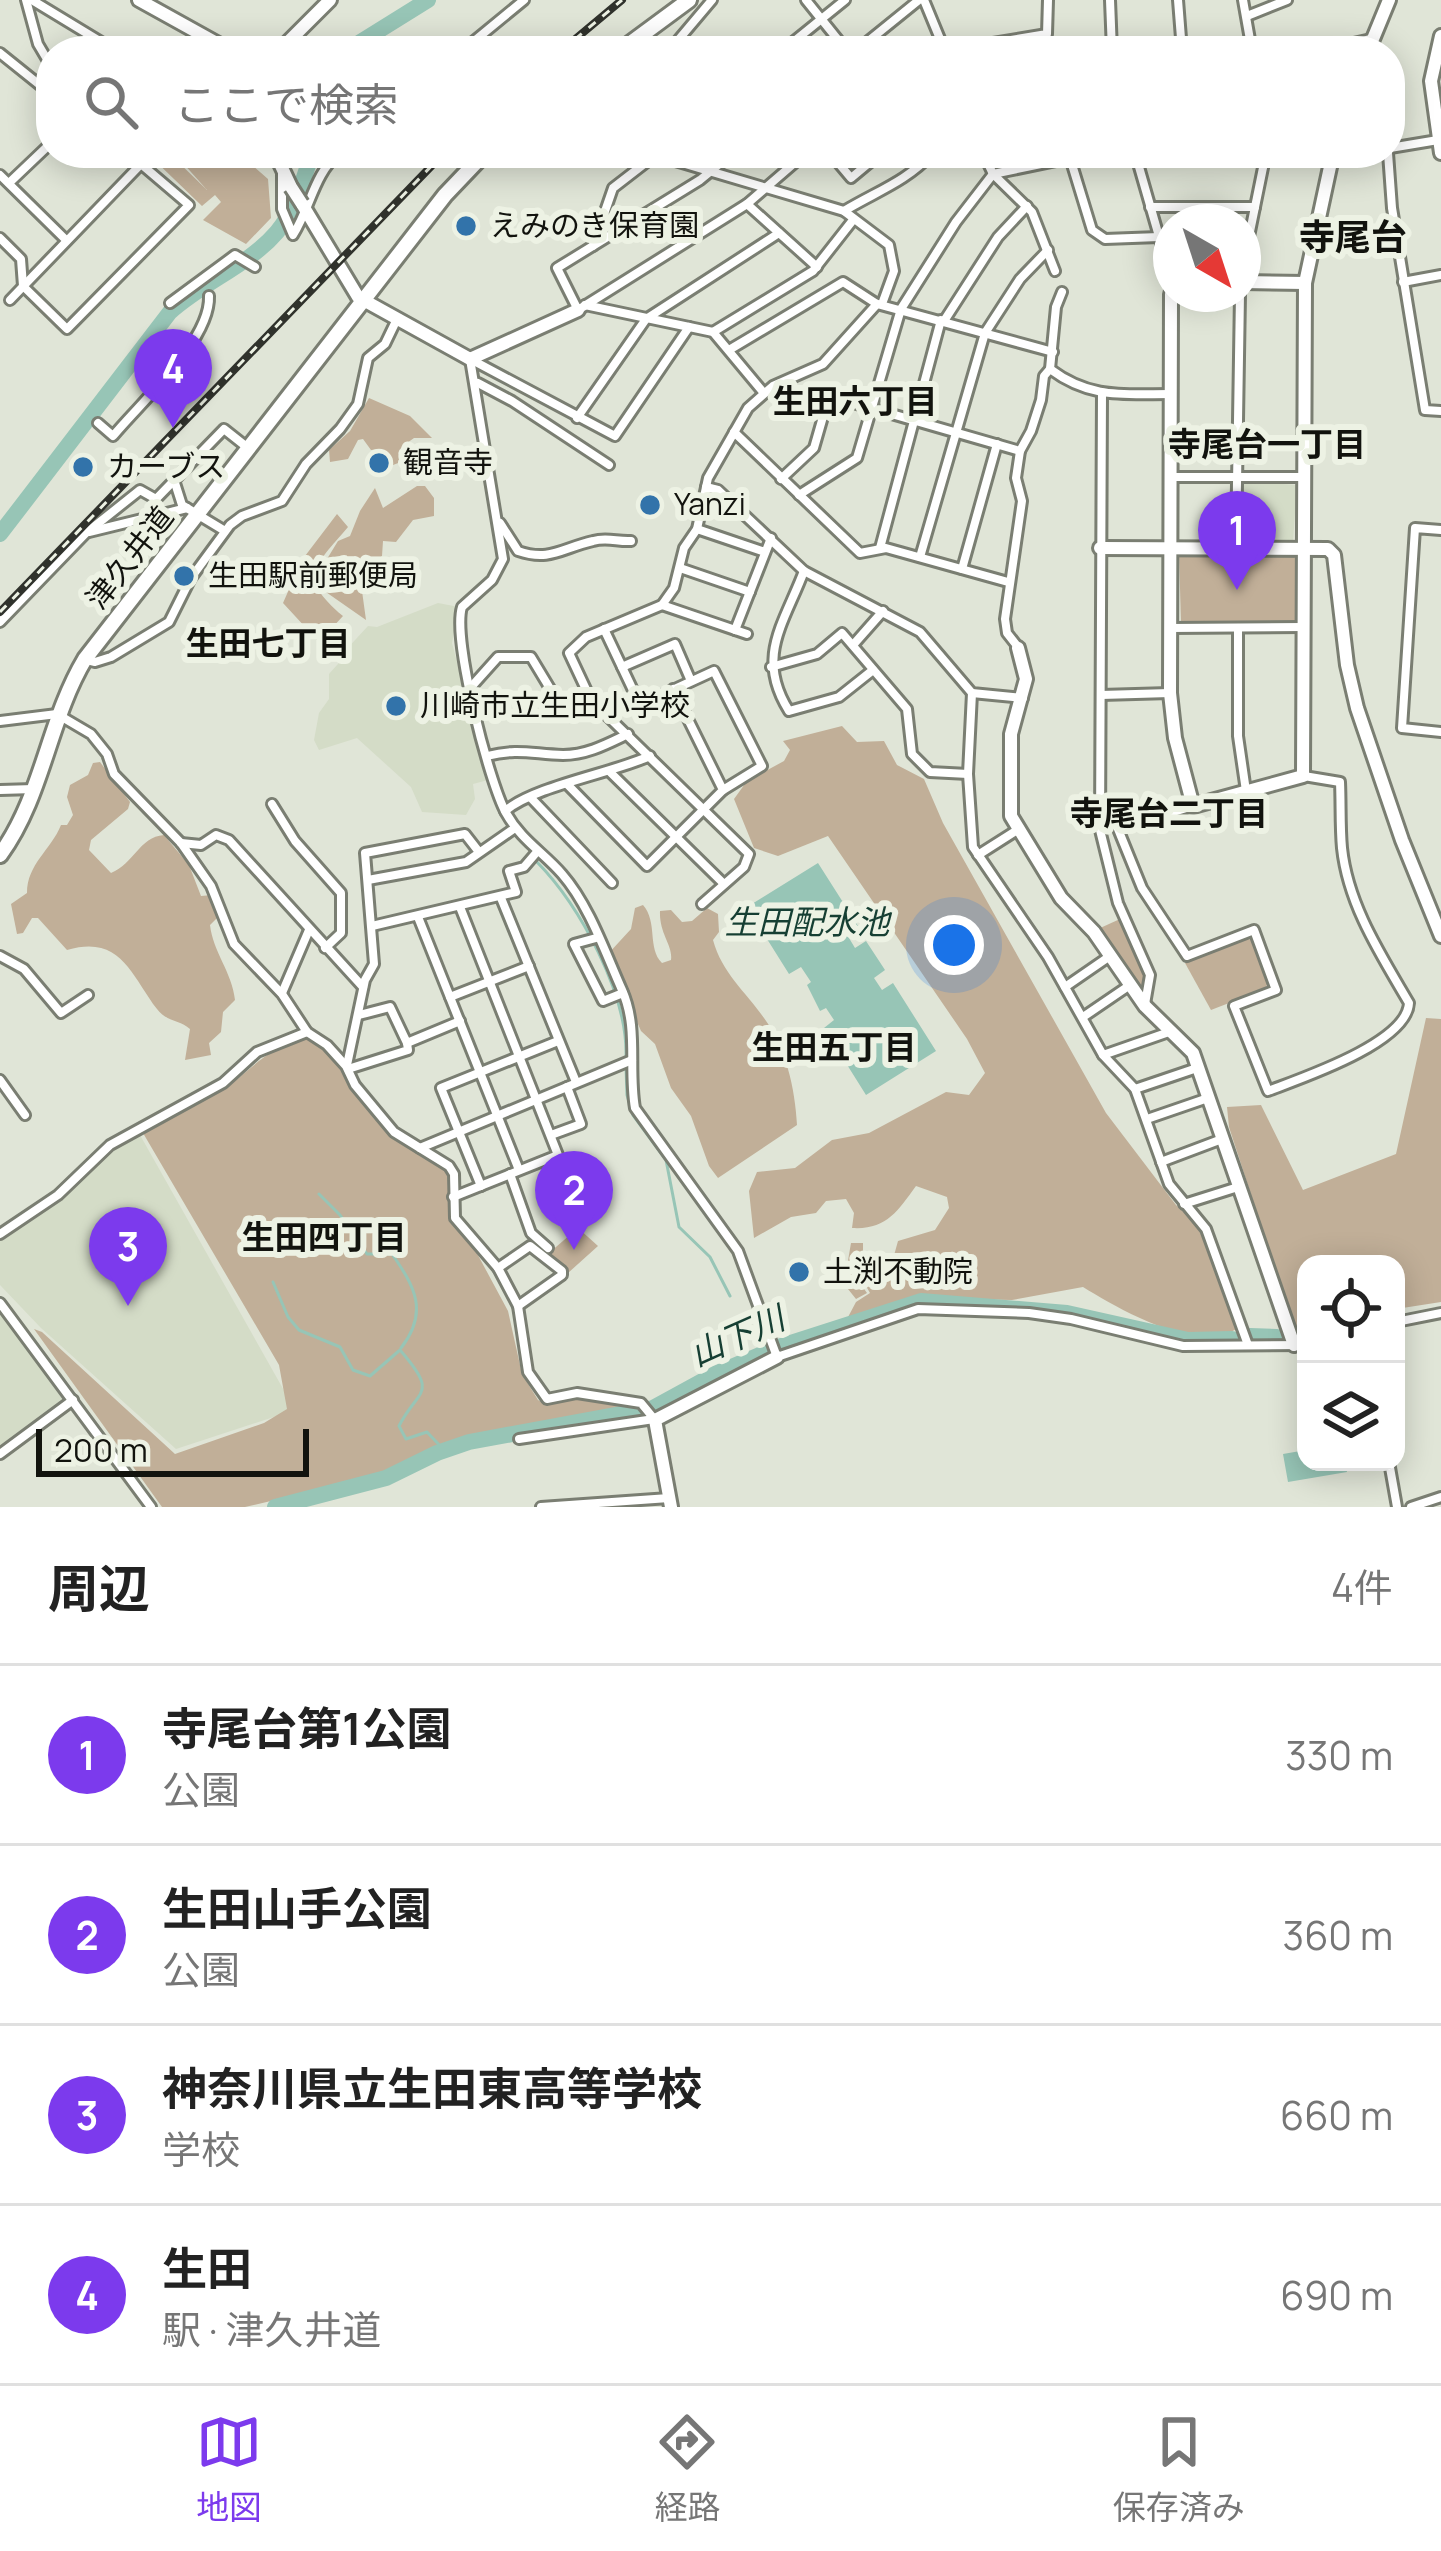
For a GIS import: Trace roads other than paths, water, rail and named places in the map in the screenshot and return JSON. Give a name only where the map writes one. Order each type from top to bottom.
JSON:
[{"type":"main road","points":[[640,36],[688,0]]},
{"type":"main road","name":"津久井道","points":[[3,845],[34,789],[57,714],[86,659],[192,511],[249,448],[471,168]]},
{"type":"street","points":[[29,0],[90,36]]},
{"type":"street","points":[[29,0],[36,36]]},
{"type":"street","points":[[139,0],[203,36]]},
{"type":"street","points":[[294,36],[330,0]]},
{"type":"street","points":[[480,36],[524,0]]},
{"type":"street","points":[[681,36],[712,0]]},
{"type":"street","points":[[806,0],[836,36]]},
{"type":"street","points":[[800,36],[844,0]]},
{"type":"street","points":[[872,36],[921,0],[938,36]]},
{"type":"street","points":[[1035,36],[1047,34],[1048,0]]},
{"type":"street","points":[[1110,0],[1111,36]]},
{"type":"street","points":[[1178,0],[1181,36]]},
{"type":"street","points":[[1243,0],[1250,36]]},
{"type":"street","points":[[1247,16],[1287,0]]},
{"type":"street","points":[[1374,36],[1389,0]]},
{"type":"street","points":[[1405,150],[1440,147],[1431,81],[1441,35]]},
{"type":"street","points":[[0,53],[36,82]]},
{"type":"street","points":[[9,183],[36,157]]},
{"type":"street","points":[[10,300],[136,168]]},
{"type":"street","points":[[0,238],[21,260],[23,286],[67,328],[189,205],[149,168]]},
{"type":"street","points":[[281,168],[362,301],[615,436],[689,327]]},
{"type":"street","points":[[282,171],[282,209],[291,231],[322,168]]},
{"type":"street","points":[[593,248],[613,188],[639,168]]},
{"type":"street","points":[[695,168],[844,212],[889,245],[894,271],[879,304],[823,364],[763,392],[734,432],[706,487],[697,529],[684,548],[674,588],[662,605],[570,648],[591,700],[749,854],[744,867],[702,904]]},
{"type":"street","points":[[714,168],[557,268],[581,308],[713,332],[763,392]]},
{"type":"street","points":[[470,359],[581,308],[747,204],[790,168]]},
{"type":"street","points":[[844,212],[903,182],[917,168]]},
{"type":"street","points":[[990,168],[1027,206],[1055,271]]},
{"type":"street","points":[[799,495],[857,458],[901,309],[993,174],[1022,168]]},
{"type":"street","points":[[1073,168],[1092,230],[1105,239],[1153,237]]},
{"type":"street","points":[[1139,168],[1153,217]]},
{"type":"street","points":[[1257,204],[1263,168]]},
{"type":"street","points":[[1303,776],[1305,283],[1330,168]]},
{"type":"street","points":[[1391,168],[1424,410],[1441,411]]},
{"type":"street","points":[[0,175],[66,240]]},
{"type":"street","points":[[747,204],[817,267]]},
{"type":"street","points":[[880,548],[942,320],[998,237],[1027,206]]},
{"type":"street","points":[[713,332],[817,267],[853,220]]},
{"type":"street","points":[[577,418],[646,319],[779,233]]},
{"type":"street","points":[[920,557],[985,332],[1020,279],[1048,250]]},
{"type":"street","points":[[170,303],[237,256],[253,266]]},
{"type":"street","points":[[1403,282],[1441,275]]},
{"type":"street","points":[[729,350],[843,282],[879,304],[1053,352]]},
{"type":"street","points":[[1261,282],[1305,283]]},
{"type":"street","points":[[1062,292],[1056,307],[1050,369],[1020,451],[1016,478],[1022,501],[1008,582],[1007,632],[1018,648],[1026,679],[1010,734],[1010,817],[1061,898],[1087,922],[1145,1006],[1193,1053],[1297,1337]]},
{"type":"street","points":[[98,423],[112,436],[196,338],[209,296]]},
{"type":"street","points":[[1171,312],[1170,693],[1175,738],[1192,806]]},
{"type":"street","points":[[1236,547],[1240,312]]},
{"type":"street","points":[[86,659],[94,662],[111,657],[169,622],[191,578],[225,531],[242,516],[272,506],[288,494],[306,464],[358,404],[368,358],[386,344],[397,320]]},
{"type":"street","points":[[470,359],[503,559],[492,580],[462,607],[458,619],[458,641],[487,756],[505,811],[536,853],[571,886],[623,993],[631,1015],[635,1108],[739,1251],[777,1354]]},
{"type":"street","points":[[1050,369],[1077,388],[1102,394],[1171,394]]},
{"type":"street","points":[[476,382],[609,465]]},
{"type":"street","points":[[1102,394],[1100,830],[1118,903],[1150,975],[1145,1006]]},
{"type":"street","points":[[781,479],[814,448],[829,396],[1020,451]]},
{"type":"street","points":[[0,622],[86,533],[140,490],[156,500],[224,429],[249,448]]},
{"type":"street","points":[[734,432],[860,553],[880,548],[1008,582]]},
{"type":"street","points":[[962,569],[997,444]]},
{"type":"street","points":[[1171,477],[1304,477]]},
{"type":"street","points":[[175,481],[178,501],[225,531]]},
{"type":"street","points":[[706,487],[718,490],[804,571],[920,632],[972,693],[968,774],[973,847],[1065,987],[1103,1055],[1135,1089],[1169,1184],[1206,1229],[1248,1345]]},
{"type":"street","points":[[86,533],[192,511]]},
{"type":"street","points":[[499,522],[518,551],[545,557],[591,541],[631,541]]},
{"type":"street","points":[[1441,530],[1415,528],[1402,728],[1441,732]]},
{"type":"street","points":[[697,529],[765,552]]},
{"type":"street","points":[[735,630],[772,538]]},
{"type":"street","points":[[1100,548],[1328,549],[1337,563],[1347,665],[1357,708],[1441,936]]},
{"type":"street","points":[[680,568],[750,592]]},
{"type":"street","points":[[804,571],[773,646],[771,667],[777,692],[789,711],[839,697],[873,670]]},
{"type":"street","points":[[662,605],[747,634]]},
{"type":"street","points":[[853,645],[883,611]]},
{"type":"street","points":[[1170,628],[1304,627]]},
{"type":"street","points":[[1238,628],[1238,736],[1246,791]]},
{"type":"street","points":[[567,784],[647,866],[723,790],[763,766],[714,670],[640,705],[604,629]]},
{"type":"street","points":[[771,667],[817,654],[842,633],[907,709],[912,754],[929,772],[968,774]]},
{"type":"street","points":[[622,667],[675,644],[691,681]]},
{"type":"street","points":[[471,688],[498,657],[531,657],[566,716]]},
{"type":"street","points":[[673,689],[723,790]]},
{"type":"street","points":[[972,693],[1023,698]]},
{"type":"street","points":[[1101,695],[1170,693]]},
{"type":"street","points":[[0,721],[57,714],[100,743],[114,774],[181,844],[219,898],[234,944],[281,994],[307,1032],[347,1067],[394,1132],[451,1169],[455,1218],[498,1268],[518,1306],[528,1372],[542,1396],[577,1393],[650,1412]]},
{"type":"street","points":[[487,756],[506,749],[564,755],[590,752],[628,734]]},
{"type":"street","points":[[505,811],[520,799],[611,773],[650,756]]},
{"type":"street","points":[[611,773],[724,884]]},
{"type":"street","points":[[1303,776],[1340,782],[1342,850],[1349,880],[1365,927],[1409,1003],[1409,1011],[1403,1023],[1343,1061],[1268,1091],[1234,1006],[1276,990],[1254,930],[1186,956],[1142,888],[1118,829],[1303,776]]},
{"type":"street","points":[[0,790],[34,789]]},
{"type":"street","points":[[531,798],[612,884]]},
{"type":"street","points":[[272,804],[295,841],[340,893],[341,932],[325,948]]},
{"type":"street","points":[[368,880],[466,862],[515,828]]},
{"type":"street","points":[[978,855],[1018,829]]},
{"type":"street","points":[[347,1067],[363,987],[374,964],[365,853],[465,834],[479,852]]},
{"type":"street","points":[[181,844],[200,845],[216,835],[229,839],[363,987]]},
{"type":"street","points":[[372,926],[516,892],[509,871],[524,867],[536,853]]},
{"type":"street","points":[[501,898],[558,1041],[581,1124],[551,1135]]},
{"type":"street","points":[[453,1197],[558,1155],[460,907]]},
{"type":"street","points":[[418,916],[496,1114],[531,1233],[548,1248]]},
{"type":"street","points":[[281,994],[309,930]]},
{"type":"street","points":[[596,938],[574,944],[603,1001],[623,993]]},
{"type":"street","points":[[0,956],[24,969],[61,1013],[88,995]]},
{"type":"street","points":[[1065,987],[1110,956]]},
{"type":"street","points":[[450,997],[529,966]]},
{"type":"street","points":[[1083,1018],[1130,985]]},
{"type":"street","points":[[347,1067],[408,1050],[390,1007],[359,1015]]},
{"type":"street","points":[[406,1043],[460,1021]]},
{"type":"street","points":[[1103,1055],[1170,1031]]},
{"type":"street","points":[[0,1234],[58,1195],[110,1145],[223,1083],[257,1052],[307,1032]]},
{"type":"street","points":[[481,1186],[440,1088],[558,1041]]},
{"type":"street","points":[[420,1148],[632,1060]]},
{"type":"street","points":[[1135,1089],[1198,1068]]},
{"type":"street","points":[[0,1080],[25,1115]]},
{"type":"street","points":[[1147,1119],[1208,1098]]},
{"type":"street","points":[[1160,1162],[1222,1139]]},
{"type":"street","points":[[1184,1204],[1238,1186]]},
{"type":"street","points":[[498,1268],[530,1246],[562,1271],[518,1306]]},
{"type":"street","points":[[0,1303],[151,1507]]},
{"type":"street","points":[[519,1439],[643,1418],[777,1354],[918,1309],[1071,1318],[1183,1346],[1297,1345]]},
{"type":"street","points":[[1405,1320],[1441,1313]]},
{"type":"street","points":[[0,1454],[73,1400]]},
{"type":"street","points":[[541,1507],[670,1502],[650,1412]]},
{"type":"street","points":[[1391,1471],[1397,1507]]},
{"type":"street","points":[[1411,1507],[1441,1497]]},
{"type":"water","name":"生田配水池","points":[[818,863],[860,929],[849,938],[855,948],[866,941],[885,970],[874,978],[882,990],[893,983],[936,1051],[866,1095],[824,1028],[834,1020],[826,1008],[820,1011],[807,985],[811,982],[801,967],[789,974],[747,907]]},
{"type":"water","points":[[1297,1452],[1297,1471],[1347,1472],[1288,1482],[1283,1454]]},
{"type":"waterway","points":[[370,36],[428,0]]},
{"type":"waterway","points":[[0,534],[170,312],[277,232],[294,204],[307,168]]},
{"type":"waterway","points":[[537,862],[569,902],[598,952],[619,1006],[626,1057]]},
{"type":"waterway","points":[[626,1067],[633,1115],[666,1160],[679,1227],[710,1257],[730,1296]]},
{"type":"waterway","points":[[319,1194],[367,1254],[392,1254],[407,1278],[417,1311],[401,1348]]},
{"type":"waterway","points":[[273,1282],[299,1330],[340,1347],[353,1370],[370,1376],[400,1350],[419,1376],[422,1391],[399,1426],[406,1439],[427,1432],[444,1450]]},
{"type":"waterway","name":"山下川","points":[[275,1507],[386,1478],[469,1442],[653,1408],[781,1346],[921,1301],[1067,1313],[1188,1340],[1232,1339]]},
{"type":"waterway","name":"山下川","points":[[1250,1336],[1277,1337]]},
{"type":"railway","points":[[579,36],[622,0]]},
{"type":"railway","points":[[0,612],[429,168]]},
{"type":"place","name":"えみのき保育園","points":[[466,226]]},
{"type":"place","name":"生田","points":[[173,428]]},
{"type":"place","name":"観音寺","points":[[379,463]]},
{"type":"place","name":"カーブス","points":[[83,467]]},
{"type":"place","name":"Yanzi","points":[[650,505]]},
{"type":"place","name":"生田駅前郵便局","points":[[184,576]]},
{"type":"place","name":"寺尾台第1公園","points":[[1237,590]]},
{"type":"place","name":"川崎市立生田小学校","points":[[396,706]]},
{"type":"place","name":"生田山手公園","points":[[574,1250]]},
{"type":"place","name":"土渕不動院","points":[[799,1272]]},
{"type":"place","name":"神奈川県立生田東高等学校","points":[[128,1306]]},
{"type":"district","name":"寺尾台","points":[[1353,237]]},
{"type":"district","name":"生田六丁目","points":[[855,401]]},
{"type":"district","name":"寺尾台一丁目","points":[[1267,444]]},
{"type":"district","name":"生田七丁目","points":[[268,643]]},
{"type":"district","name":"寺尾台二丁目","points":[[1169,813]]},
{"type":"district","name":"生田五丁目","points":[[834,1047]]},
{"type":"district","name":"生田四丁目","points":[[324,1237]]}]
